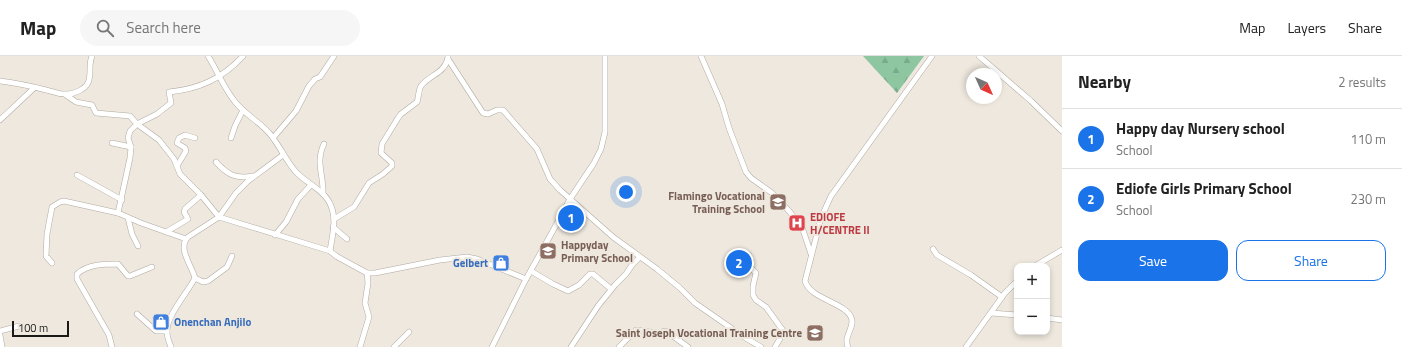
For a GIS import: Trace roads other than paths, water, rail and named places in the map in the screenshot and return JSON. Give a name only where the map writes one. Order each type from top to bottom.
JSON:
[{"type":"street","points":[[0,81],[66,94],[80,90],[87,84],[92,56]]},
{"type":"street","points":[[208,56],[229,95],[243,110],[260,123],[273,138],[283,155],[298,174],[323,194],[332,206],[334,219],[330,251]]},
{"type":"street","points":[[118,213],[130,158],[131,147],[128,138],[130,131],[137,124],[157,114],[171,103],[169,92],[198,86],[219,77],[228,72],[243,56]]},
{"type":"street","points":[[273,138],[296,110],[309,86],[315,79],[320,77],[334,56]]},
{"type":"street","points":[[492,347],[526,279],[570,199],[594,163],[601,149],[605,132],[605,56]]},
{"type":"street","points":[[701,56],[722,104],[729,128],[746,172],[751,178],[772,193],[790,212],[803,230],[811,255]]},
{"type":"street","points":[[848,347],[846,339],[852,323],[852,317],[848,312],[811,291],[807,287],[805,281],[821,218],[831,196],[932,56]]},
{"type":"street","points":[[979,56],[1062,131]]},
{"type":"street","points":[[448,57],[481,110],[485,114],[500,110],[506,112],[537,149],[550,179],[570,199],[613,237],[680,288],[695,303],[761,347]]},
{"type":"street","points":[[334,219],[354,207],[369,183],[392,166],[391,162],[381,153],[382,144],[401,114],[417,102],[422,86],[430,78],[441,71],[445,66],[448,57]]},
{"type":"street","points":[[0,120],[34,88]]},
{"type":"street","points":[[66,94],[76,102],[93,106],[96,113],[129,115],[137,124],[158,140],[174,159],[180,174],[201,195],[219,217],[330,251],[336,256],[367,273],[375,273],[440,260],[467,257],[477,259],[526,279]]},
{"type":"street","points":[[231,138],[234,126],[243,110]]},
{"type":"street","points":[[177,166],[186,151],[185,148],[177,143],[179,138],[185,135],[195,138]]},
{"type":"street","points":[[112,143],[131,147]]},
{"type":"street","points":[[323,194],[323,180],[319,157],[324,144]]},
{"type":"street","points":[[232,256],[227,267],[208,281],[203,282],[195,278],[184,247],[186,239],[219,217],[236,193],[254,176],[283,155]]},
{"type":"street","points":[[216,162],[228,174],[243,178],[254,176]]},
{"type":"street","points":[[77,175],[122,200]]},
{"type":"street","points":[[274,235],[286,222],[298,199],[311,185]]},
{"type":"street","points":[[166,232],[188,219],[184,212],[185,209],[201,195]]},
{"type":"street","points":[[52,263],[46,256],[47,234],[51,212],[52,207],[64,201],[118,213],[186,239]]},
{"type":"street","points":[[128,218],[132,234],[138,246]]},
{"type":"street","points":[[333,227],[347,239]]},
{"type":"street","points":[[933,249],[937,255],[971,275],[1002,297]]},
{"type":"street","points":[[1041,263],[1062,250]]},
{"type":"street","points":[[749,255],[747,264],[756,273],[753,286],[753,295],[756,300],[766,307],[784,332],[776,347]]},
{"type":"street","points":[[571,347],[598,306],[640,257]]},
{"type":"street","points":[[112,347],[109,335],[77,279],[77,274],[92,266],[118,264],[130,276],[152,267]]},
{"type":"street","points":[[531,271],[568,291],[579,285],[588,276],[593,274],[612,289]]},
{"type":"street","points":[[360,347],[369,317],[364,301],[368,283],[367,273]]},
{"type":"street","points":[[171,347],[166,331],[174,311],[195,278]]},
{"type":"street","points":[[966,347],[1002,297],[1014,284]]},
{"type":"street","points":[[990,313],[1014,316]]},
{"type":"street","points":[[136,314],[156,331],[166,331]]},
{"type":"street","points":[[1050,318],[1062,320]]},
{"type":"street","points":[[0,331],[19,326]]},
{"type":"street","points":[[619,347],[628,340],[636,330],[657,333],[666,331],[688,347]]},
{"type":"street","points":[[394,347],[409,332]]},
{"type":"street","points":[[0,335],[2,347]]},
{"type":"place","name":"Flamingo Vocational Training School","points":[[778,202]]},
{"type":"place","name":"Happy day Nursery school","points":[[571,218]]},
{"type":"place","name":"EDIOFE H/CENTRE II","points":[[797,223]]},
{"type":"place","name":"Happyday Primary School","points":[[548,251]]},
{"type":"place","name":"Gelbert","points":[[501,263]]},
{"type":"place","name":"Ediofe Girls Primary School","points":[[739,263]]},
{"type":"place","name":"Onenchan Anjilo","points":[[161,322]]},
{"type":"place","name":"Saint Joseph Vocational Training Centre","points":[[815,333]]}]
